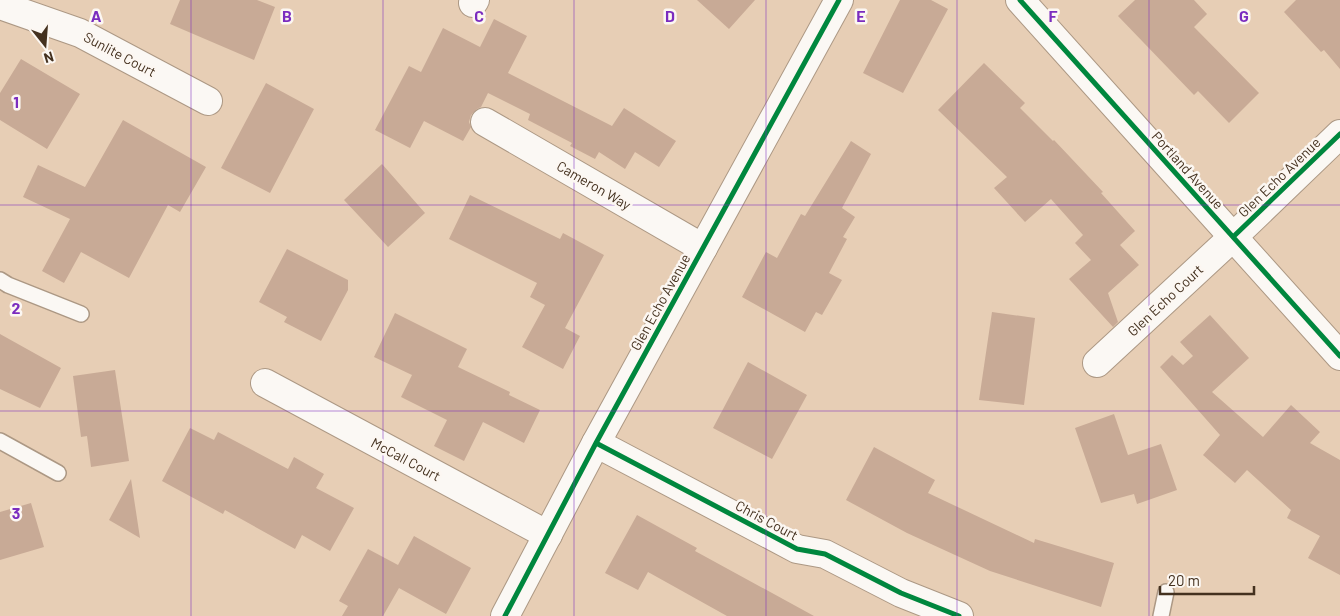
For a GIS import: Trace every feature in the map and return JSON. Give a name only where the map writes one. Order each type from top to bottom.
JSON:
[{"type":"street","name":"Glen Echo Avenue","points":[[505,616],[596,443],[839,0]]},
{"type":"street","name":"Portland Avenue","points":[[1020,0],[1340,356]]},
{"type":"street","name":"Sunlite Court","points":[[0,5],[80,33],[208,101]]},
{"type":"street","name":"Cameron Way","points":[[485,122],[703,248]]},
{"type":"street","name":"Glen Echo Avenue","points":[[1233,237],[1340,134]]},
{"type":"street","name":"Glen Echo Court","points":[[1097,363],[1233,237]]},
{"type":"street","name":"McCall Court","points":[[265,382],[548,535]]},
{"type":"street","name":"Chris Court","points":[[596,443],[797,549],[825,554],[901,593],[959,616]]},
{"type":"lane","points":[[0,280],[8,285],[81,314]]},
{"type":"lane","points":[[0,441],[58,473]]},
{"type":"lane","points":[[1161,616],[1166,592]]},
{"type":"building","points":[[180,0],[257,0],[275,7],[254,60],[170,24]]},
{"type":"building","points":[[697,0],[755,0],[729,29]]},
{"type":"building","points":[[900,0],[931,0],[948,9],[903,93],[863,73]]},
{"type":"building","points":[[1135,0],[1194,0],[1207,14],[1194,27],[1259,93],[1229,123],[1198,91],[1194,95],[1118,16]]},
{"type":"building","points":[[1296,0],[1340,0],[1340,69],[1324,50],[1321,52],[1284,12]]},
{"type":"building","points":[[494,19],[527,36],[508,73],[612,126],[624,108],[676,141],[659,167],[635,152],[625,169],[599,152],[595,159],[570,146],[572,143],[528,120],[530,114],[488,93],[481,107],[471,115],[469,122],[471,127],[463,141],[424,121],[410,148],[375,130],[409,66],[421,72],[443,28],[480,47]]},
{"type":"building","points":[[21,59],[80,94],[47,149],[0,120],[0,93]]},
{"type":"building","points":[[984,63],[1025,103],[1020,108],[1054,140],[1103,192],[1101,193],[1135,231],[1120,245],[1139,265],[1108,293],[1118,322],[1113,327],[1069,279],[1091,260],[1075,243],[1083,235],[1051,199],[1025,222],[994,188],[1007,177],[938,110]]},
{"type":"building","points":[[266,83],[314,109],[270,193],[221,168]]},
{"type":"building","points":[[123,120],[206,167],[180,212],[168,205],[129,278],[81,252],[64,283],[42,271],[70,219],[23,197],[38,165],[85,187]]},
{"type":"building","points":[[851,141],[871,154],[842,208],[855,217],[843,237],[847,239],[829,273],[842,280],[822,315],[816,312],[805,332],[742,297],[766,252],[777,258],[801,214],[805,216]]},
{"type":"building","points":[[382,164],[425,213],[388,247],[344,200]]},
{"type":"building","points":[[470,195],[560,239],[563,233],[604,255],[565,328],[580,336],[563,369],[522,347],[545,305],[530,297],[537,283],[449,239]]},
{"type":"building","points":[[287,249],[348,280],[348,290],[321,341],[284,322],[287,317],[259,302]]},
{"type":"building","points":[[992,312],[1035,318],[1024,405],[979,400]]},
{"type":"building","points":[[395,313],[467,349],[458,367],[510,392],[509,395],[540,410],[524,443],[483,422],[464,461],[434,446],[447,420],[401,397],[412,375],[374,357]]},
{"type":"building","points":[[1210,315],[1249,358],[1212,392],[1263,437],[1291,405],[1320,432],[1310,443],[1340,460],[1340,575],[1308,558],[1320,536],[1287,518],[1291,510],[1247,470],[1235,483],[1203,455],[1220,435],[1160,367],[1172,355],[1183,365],[1193,356],[1180,342]]},
{"type":"building","points":[[0,334],[61,368],[40,408],[0,389]]},
{"type":"building","points":[[748,362],[807,395],[772,459],[713,428]]},
{"type":"building","points":[[115,370],[129,461],[91,467],[87,436],[81,437],[73,376]]},
{"type":"building","points":[[1114,414],[1128,455],[1161,444],[1177,490],[1137,504],[1134,494],[1101,503],[1075,428]]},
{"type":"building","points":[[190,428],[214,440],[218,432],[288,469],[294,457],[324,474],[316,488],[354,508],[330,551],[302,535],[295,549],[225,510],[223,514],[162,481]]},
{"type":"building","points":[[874,447],[935,480],[928,493],[1034,543],[1035,539],[1114,563],[1101,607],[990,571],[907,533],[846,500]]},
{"type":"building","points":[[131,479],[140,538],[109,520]]},
{"type":"building","points":[[31,503],[44,547],[0,560],[0,512]]},
{"type":"building","points":[[637,515],[697,548],[695,551],[814,616],[727,616],[648,572],[638,590],[605,573]]},
{"type":"building","points":[[414,536],[471,568],[446,614],[399,588],[383,616],[342,616],[348,606],[339,601],[368,549],[398,565]]},
{"type":"cycle path","points":[[505,616],[596,443],[839,0]]},
{"type":"cycle path","points":[[1020,0],[1340,356]]},
{"type":"cycle path","points":[[1233,237],[1340,134]]},
{"type":"cycle path","points":[[596,443],[797,549],[825,554],[901,593],[959,616]]}]
